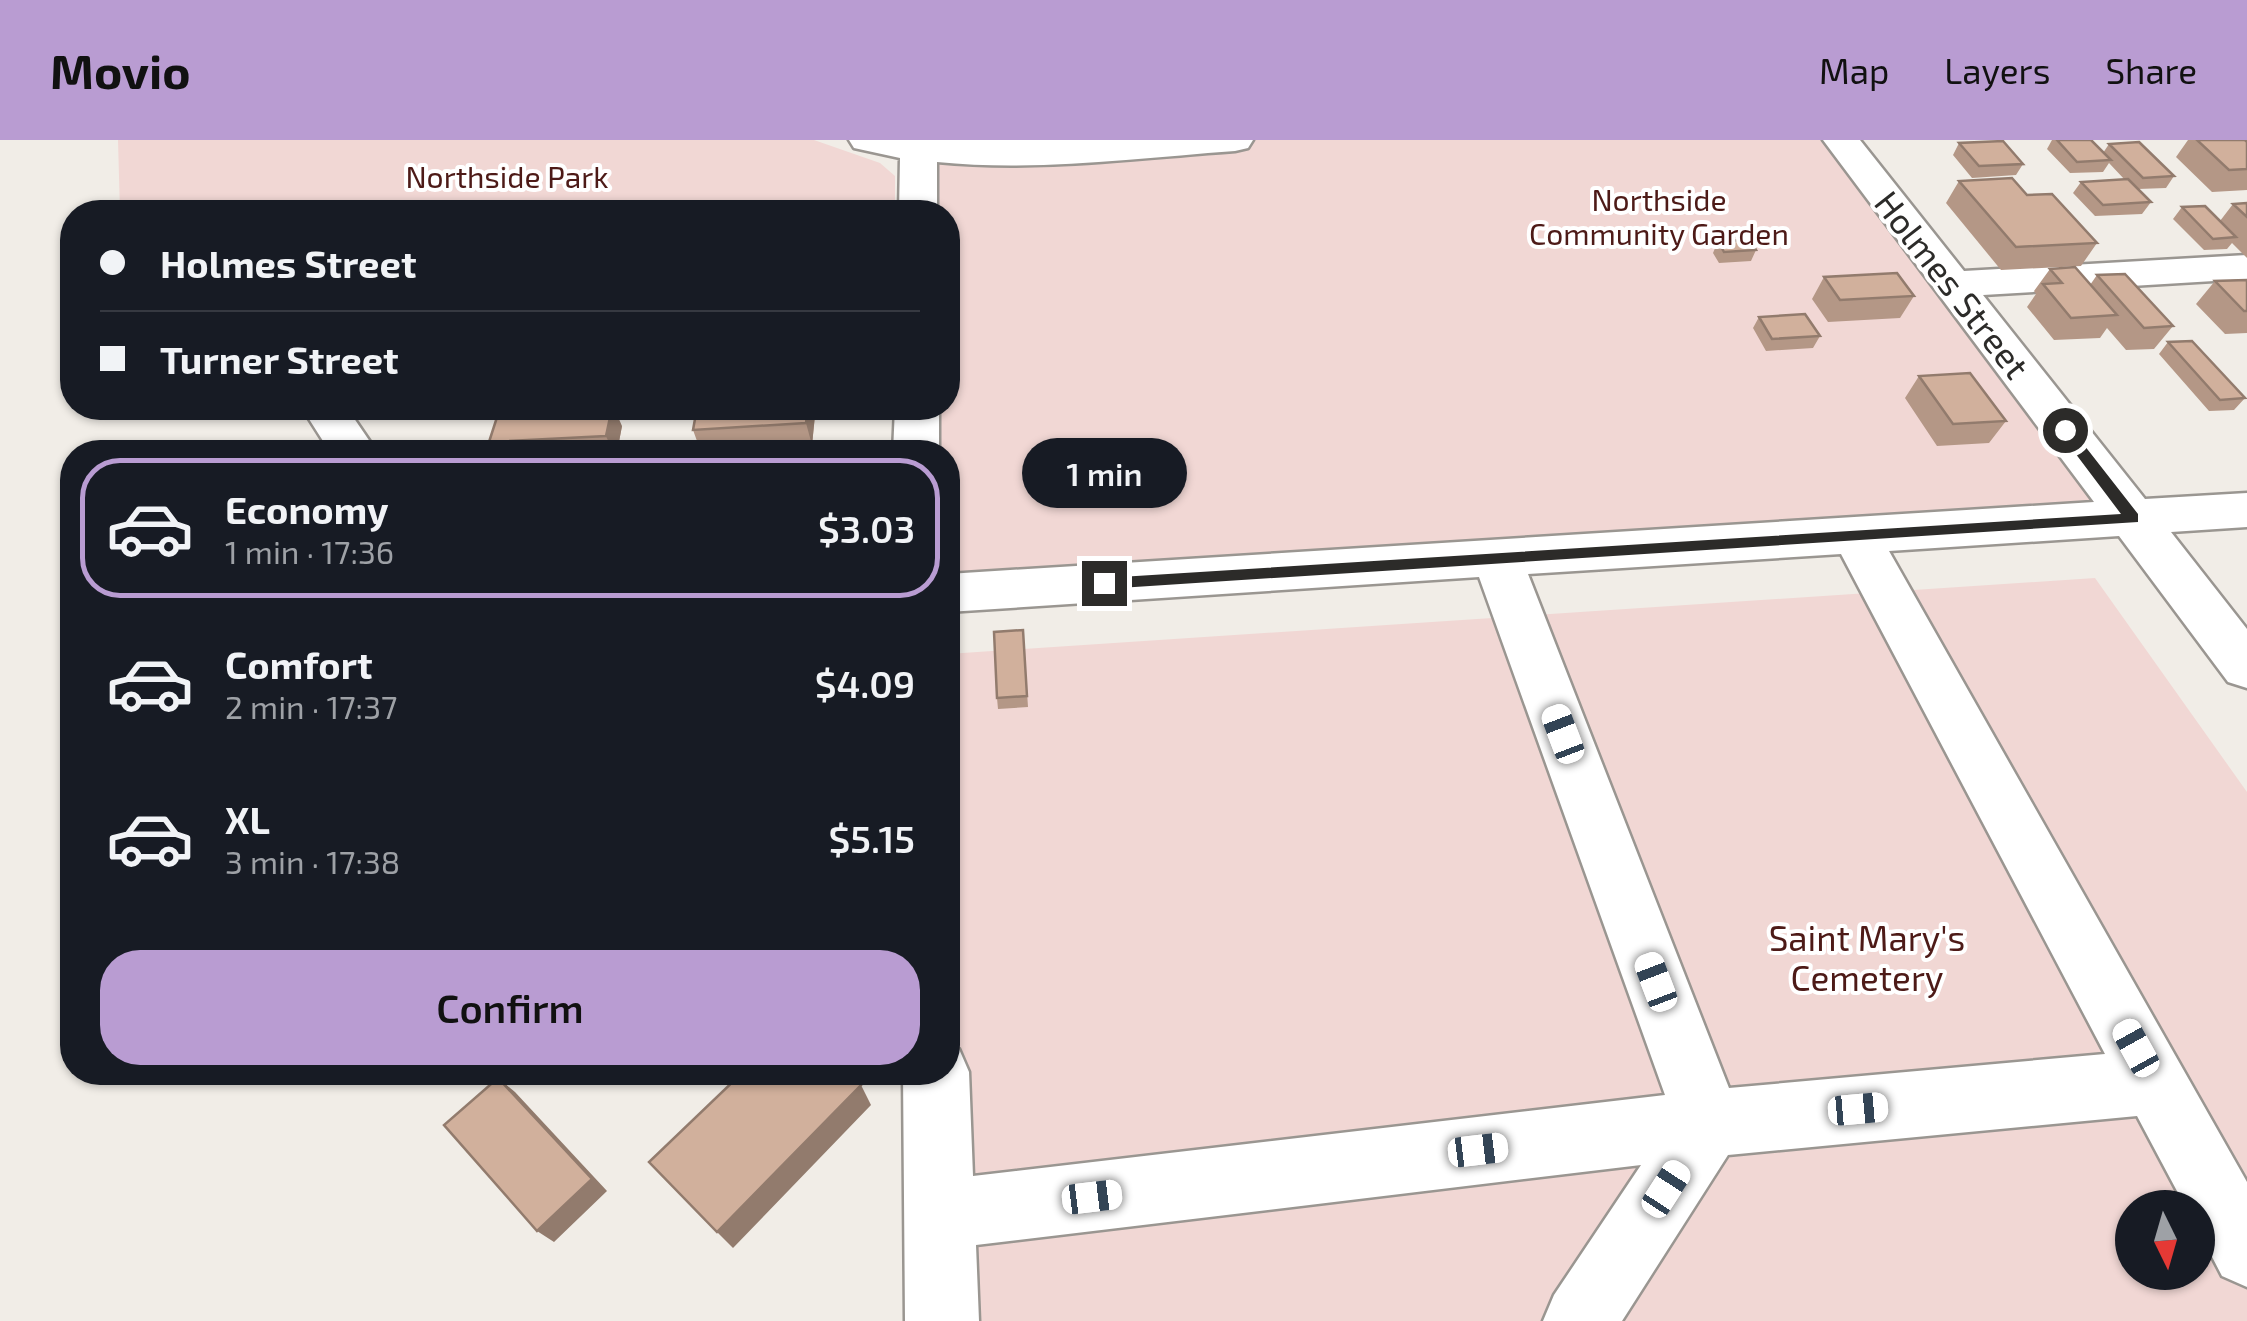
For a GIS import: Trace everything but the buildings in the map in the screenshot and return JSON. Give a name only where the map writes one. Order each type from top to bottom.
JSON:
[{"type":"street","points":[[868,140],[1006,152],[1235,140]]},
{"type":"street","name":"Holmes Street","points":[[1841,140],[2247,666]]},
{"type":"street","points":[[918,200],[919,145]]},
{"type":"street","points":[[1952,284],[2247,267]]},
{"type":"street","points":[[960,592],[2247,510]]},
{"type":"street","points":[[1856,536],[2247,1251]]},
{"type":"street","points":[[1497,558],[1709,1122]]},
{"type":"street","points":[[938,1216],[1709,1122],[2155,1082]]},
{"type":"street","points":[[936,1085],[942,1321]]},
{"type":"street","points":[[1580,1321],[1709,1122]]},
{"type":"green space","name":"Northside Park","points":[[118,140],[814,140],[880,163],[895,176],[895,200],[120,200]]},
{"type":"green space","name":"Northside Community Garden","points":[[1235,140],[1841,140],[2133,518],[960,592],[960,440],[916,440],[916,420],[960,420],[960,200],[918,200],[919,151]]},
{"type":"green space","name":"Saint Mary's Cemetery","points":[[2095,578],[2247,792],[2247,1321],[904,1321],[907,1085],[960,1085],[960,653]]},
{"type":"route","points":[[1104,583],[2133,518],[2065,430]]}]
